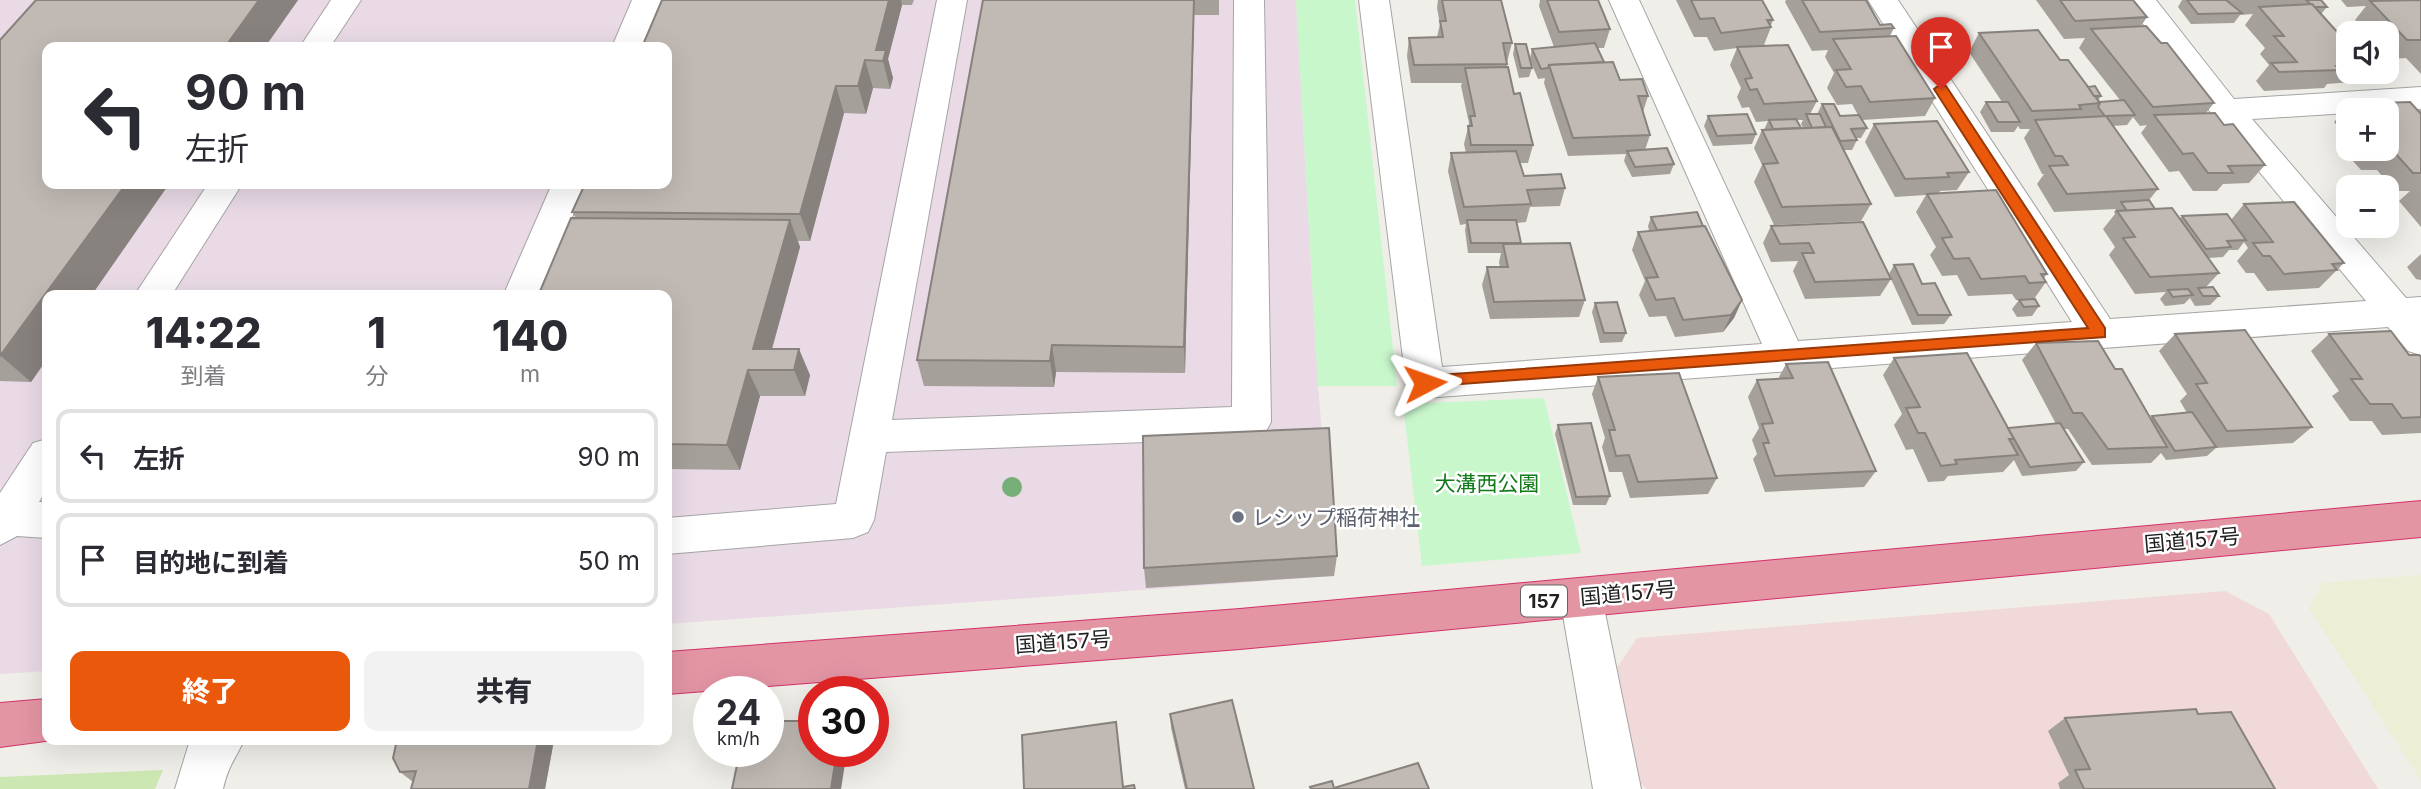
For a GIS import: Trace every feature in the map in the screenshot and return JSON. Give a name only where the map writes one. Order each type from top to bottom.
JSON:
[{"type":"highway","name":"国道157号","points":[[672,673],[1240,629],[2421,519]]},
{"type":"highway","points":[[0,725],[42,721]]},
{"type":"street","points":[[318,42],[346,0]]},
{"type":"street","points":[[629,42],[647,0]]},
{"type":"street","points":[[672,536],[853,520],[952,0]]},
{"type":"street","points":[[869,437],[1251,422],[1249,0]]},
{"type":"street","points":[[1374,0],[1425,383],[2099,333],[2414,321]]},
{"type":"street","points":[[1624,0],[1786,356]]},
{"type":"street","points":[[1883,0],[2099,333]]},
{"type":"street","points":[[2140,0],[2226,110],[2414,321]]},
{"type":"street","points":[[2226,110],[2421,98]]},
{"type":"street","points":[[156,290],[222,189]]},
{"type":"street","points":[[524,290],[567,189]]},
{"type":"street","points":[[2,522],[42,462]]},
{"type":"street","points":[[2,522],[42,520]]},
{"type":"street","points":[[1581,598],[1617,789]]},
{"type":"street","points":[[199,789],[209,751],[216,745]]},
{"type":"shaded area","points":[[0,0],[1296,0],[1318,386],[1334,576],[672,624],[672,290],[42,290],[42,671],[0,674]]},
{"type":"shaded area","points":[[2225,591],[2269,614],[2378,789],[1647,789],[1640,783],[1617,668],[1637,638]]},
{"type":"green space","points":[[1296,0],[1355,0],[1397,386],[1318,386]]},
{"type":"green space","name":"大溝西公園","points":[[1544,398],[1581,553],[1422,566],[1403,404]]},
{"type":"green space","points":[[2421,575],[2421,780],[2309,608],[2322,583]]},
{"type":"green space","points":[[163,770],[155,789],[0,789],[0,777]]},
{"type":"building","points":[[36,0],[259,0],[229,42],[42,42],[42,189],[122,189],[48,290],[42,290],[42,299],[0,356],[0,40]]},
{"type":"building","points":[[662,0],[889,0],[876,50],[886,50],[883,61],[865,60],[858,86],[836,86],[800,214],[572,212],[583,189],[672,189],[672,42],[644,42]]},
{"type":"building","points":[[983,0],[1194,0],[1184,347],[1052,345],[1050,361],[917,360]]},
{"type":"building","points":[[1442,0],[1501,0],[1512,43],[1503,43],[1507,64],[1414,65],[1409,38],[1443,37],[1440,21],[1446,21]]},
{"type":"building","points":[[1547,0],[1598,0],[1610,29],[1559,32]]},
{"type":"building","points":[[1691,0],[1762,0],[1773,20],[1767,20],[1771,27],[1721,33],[1714,18],[1700,19]]},
{"type":"building","points":[[1802,0],[1866,0],[1880,25],[1891,24],[1894,28],[1820,32]]},
{"type":"building","points":[[2060,0],[2133,0],[2147,17],[2075,21]]},
{"type":"building","points":[[2187,0],[2226,0],[2242,13],[2198,14]]},
{"type":"building","points":[[2306,0],[2321,0],[2327,7],[2314,7]]},
{"type":"building","points":[[2421,0],[2421,40],[2407,40],[2399,32],[2399,21],[2389,21],[2370,1]]},
{"type":"building","points":[[2312,4],[2336,31],[2336,70],[2279,72],[2271,63],[2297,62],[2274,36],[2284,36],[2259,7]]},
{"type":"building","points":[[2146,26],[2161,43],[2167,43],[2214,103],[2153,107],[2091,29]]},
{"type":"building","points":[[2038,30],[2060,60],[2068,60],[2100,103],[2079,105],[2081,109],[2032,111],[1979,33]]},
{"type":"building","points":[[1896,36],[1935,98],[1870,102],[1861,86],[1846,87],[1836,70],[1851,69],[1833,39]]},
{"type":"building","points":[[1595,43],[1604,62],[1549,65],[1548,68],[1541,69],[1532,49]]},
{"type":"building","points":[[1515,44],[1526,44],[1532,68],[1521,68]]},
{"type":"building","points":[[1788,45],[1817,101],[1764,104],[1757,89],[1750,90],[1745,79],[1752,78],[1737,47]]},
{"type":"building","points":[[1613,62],[1620,80],[1642,79],[1648,96],[1638,96],[1650,135],[1573,138],[1549,65]]},
{"type":"building","points":[[1508,67],[1514,94],[1520,93],[1533,145],[1471,145],[1468,126],[1472,126],[1470,116],[1475,116],[1465,68]]},
{"type":"building","points":[[2095,86],[2101,96],[2094,96],[2088,87]]},
{"type":"building","points":[[2124,100],[2135,115],[2105,116],[2098,107],[2099,102]]},
{"type":"building","points":[[1986,102],[2008,102],[2020,122],[1998,122]]},
{"type":"building","points":[[2399,102],[2410,102],[2421,114],[2421,173],[2413,173],[2399,158]]},
{"type":"building","points":[[1822,104],[1834,104],[1840,116],[1859,115],[1867,128],[1851,129],[1857,140],[1840,141]]},
{"type":"building","points":[[2215,113],[2224,125],[2233,124],[2265,165],[2228,166],[2233,173],[2208,173],[2193,153],[2183,154],[2154,115]]},
{"type":"building","points":[[1747,114],[1756,134],[1717,136],[1708,116]]},
{"type":"building","points":[[1806,114],[1820,114],[1826,127],[1812,128]]},
{"type":"building","points":[[2106,116],[2158,189],[2067,194],[2049,166],[2068,165],[2062,156],[2055,156],[2035,120]]},
{"type":"building","points":[[1796,119],[1801,128],[1773,129],[1769,120]]},
{"type":"building","points":[[1937,121],[1969,172],[1947,173],[1949,177],[1905,179],[1874,124]]},
{"type":"building","points":[[1832,127],[1871,204],[1782,207],[1763,164],[1778,163],[1762,130]]},
{"type":"building","points":[[1667,148],[1674,164],[1635,167],[1627,151]]},
{"type":"building","points":[[1516,151],[1524,176],[1561,174],[1565,188],[1527,190],[1531,204],[1464,207],[1451,153]]},
{"type":"building","points":[[1996,190],[2047,274],[2041,274],[2046,282],[2029,283],[2025,276],[1981,279],[1969,258],[1954,259],[1942,238],[1952,237],[1927,194]]},
{"type":"building","points":[[2149,200],[2155,209],[2127,211],[2121,202]]},
{"type":"building","points":[[2294,202],[2344,263],[2332,264],[2337,270],[2284,274],[2270,256],[2263,256],[2253,243],[2273,242],[2244,204]]},
{"type":"building","points":[[2172,208],[2219,273],[2150,277],[2123,238],[2135,237],[2117,211]]},
{"type":"building","points":[[1697,212],[1703,226],[1657,230],[1651,217]]},
{"type":"building","points":[[2227,214],[2246,240],[2227,241],[2231,247],[2206,249],[2182,216]]},
{"type":"building","points":[[571,218],[790,220],[753,349],[799,349],[794,370],[748,370],[727,445],[672,444],[672,290],[541,290]]},
{"type":"building","points":[[1467,220],[1516,220],[1521,243],[1471,243]]},
{"type":"building","points":[[1863,222],[1891,279],[1815,282],[1802,253],[1814,253],[1809,243],[1780,244],[1771,226]]},
{"type":"building","points":[[1705,226],[1742,300],[1731,315],[1683,320],[1674,298],[1656,300],[1646,278],[1658,277],[1638,232]]},
{"type":"building","points":[[1570,243],[1585,300],[1494,302],[1487,267],[1508,267],[1503,244]]},
{"type":"building","points":[[1913,264],[1922,284],[1935,283],[1951,315],[1918,315],[1894,265]]},
{"type":"building","points":[[2213,287],[2219,296],[2203,296],[2198,288]]},
{"type":"building","points":[[2188,289],[2193,295],[2173,297],[2168,290]]},
{"type":"building","points":[[2035,299],[2039,306],[2024,307],[2019,300]]},
{"type":"building","points":[[1617,302],[1626,333],[1604,333],[1595,303]]},
{"type":"building","points":[[2245,330],[2312,427],[2227,431],[2196,384],[2207,383],[2175,334]]},
{"type":"building","points":[[2391,331],[2409,355],[2421,357],[2421,417],[2402,418],[2392,404],[2370,404],[2351,379],[2362,379],[2329,334]]},
{"type":"building","points":[[2098,341],[2115,369],[2122,369],[2167,447],[2108,449],[2082,413],[2073,413],[2036,343]]},
{"type":"building","points":[[1967,353],[2014,439],[2009,439],[2018,455],[1955,460],[1957,464],[1941,466],[1925,433],[1918,433],[1906,408],[1920,407],[1894,358]]},
{"type":"building","points":[[1828,362],[1876,471],[1775,476],[1763,443],[1769,443],[1762,424],[1773,423],[1757,380],[1793,378],[1786,364]]},
{"type":"building","points":[[1679,373],[1717,478],[1638,482],[1629,455],[1616,456],[1609,430],[1615,430],[1598,377]]},
{"type":"building","points":[[2192,412],[2216,447],[2175,451],[2152,416]]},
{"type":"building","points":[[1591,423],[1610,496],[1576,497],[1558,425]]},
{"type":"building","points":[[2060,423],[2084,462],[2030,467],[2008,428]]},
{"type":"building","name":"レシップ稲荷神社","points":[[1329,428],[1337,556],[1144,568],[1143,436]]},
{"type":"building","points":[[1232,700],[1254,789],[1187,789],[1170,714]]},
{"type":"building","points":[[2196,709],[2198,714],[2231,712],[2275,789],[2084,789],[2075,770],[2090,769],[2065,718]]},
{"type":"building","points":[[784,721],[798,721],[798,767],[834,767],[831,789],[732,789],[737,767],[784,767]]},
{"type":"building","points":[[1116,722],[1123,787],[1134,785],[1135,789],[1024,789],[1022,735]]},
{"type":"building","points":[[396,745],[537,745],[529,789],[411,789],[416,771],[400,772],[393,758]]},
{"type":"building","points":[[1418,763],[1429,789],[1311,789],[1310,787],[1332,781],[1334,788]]},
{"type":"place","name":"レシップ稲荷神社","points":[[1238,517]]},
{"type":"route","points":[[1425,383],[2099,333],[1941,89]]}]
